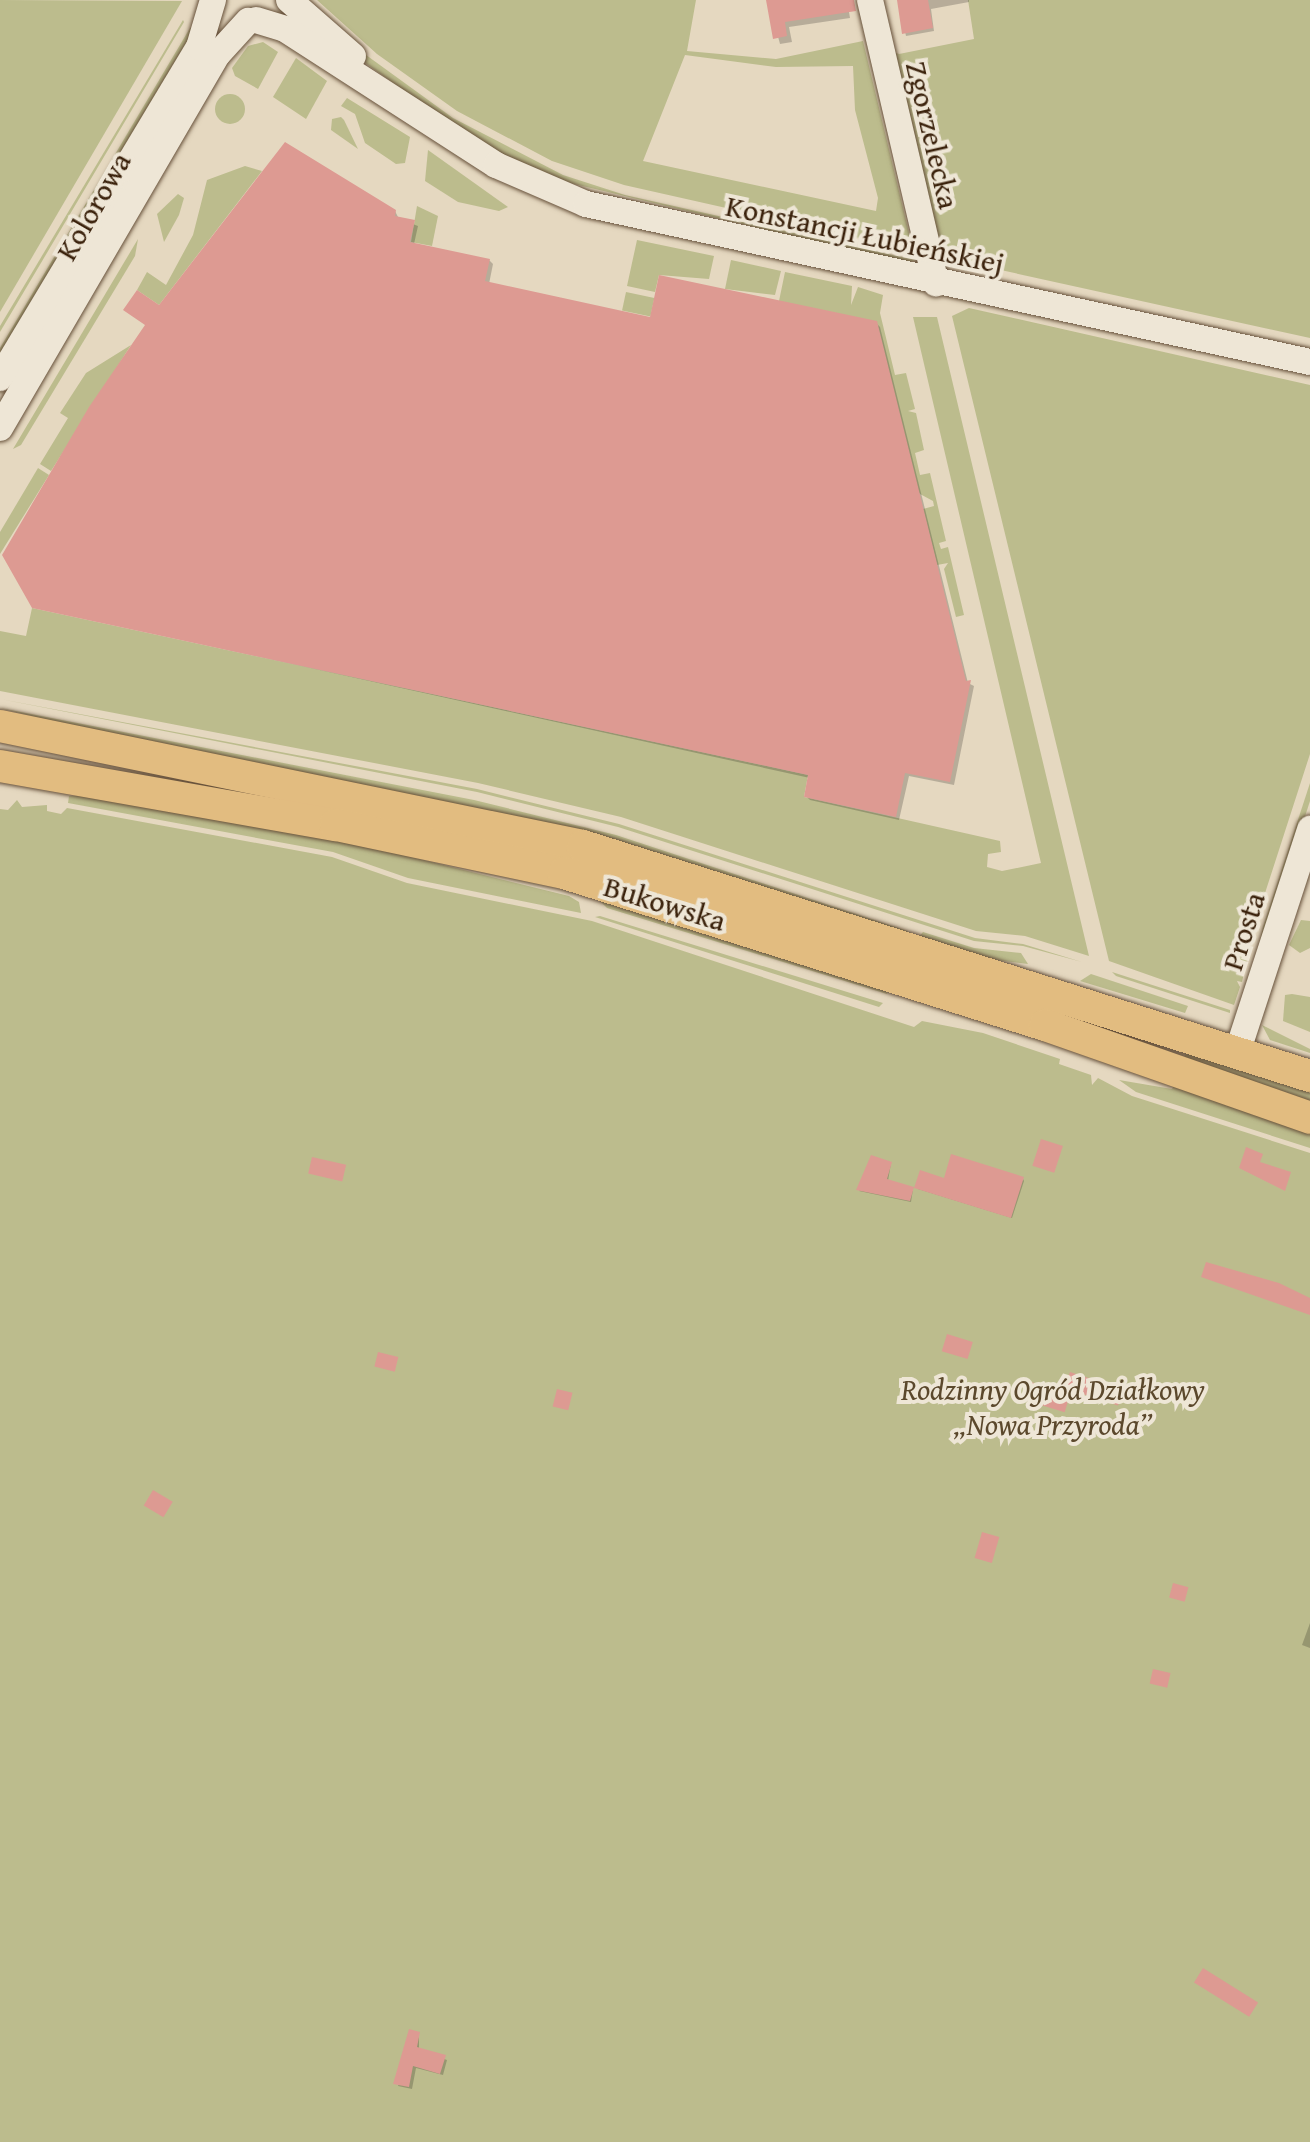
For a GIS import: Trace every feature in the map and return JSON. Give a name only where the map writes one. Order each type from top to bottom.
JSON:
[{"type":"main road","name":"Bukowska","points":[[0,726],[583,846],[1310,1076]]},
{"type":"main road","name":"Bukowska","points":[[0,766],[350,828],[564,873],[987,1006],[1310,1118]]},
{"type":"street","name":"Konstancji Łubieńskiej","points":[[214,0],[226,15],[285,29],[496,165],[586,204],[936,283],[1310,362]]},
{"type":"street","name":"Kolorowa","points":[[0,378],[199,47],[214,0]]},
{"type":"street","name":"Kolorowa","points":[[0,428],[218,54],[252,21],[280,0]]},
{"type":"street","name":"Konstancji Łubieńskiej","points":[[289,0],[426,118]]},
{"type":"street","name":"Zgorzelecka","points":[[870,0],[936,283]]},
{"type":"street","name":"Prosta","points":[[1237,1053],[1310,829]]},
{"type":"green space","points":[[0,0],[182,1],[0,312]]},
{"type":"green space","points":[[317,0],[696,0],[687,51],[776,59],[863,41],[910,237],[908,249],[624,185],[552,161],[457,111],[377,54]],"holes":[[[685,55],[776,67],[853,66],[855,110],[878,198],[876,211],[643,161]]]},
{"type":"green space","points":[[882,0],[894,52],[899,54],[974,39],[968,0],[1310,0],[1310,338],[964,262],[937,251]]},
{"type":"green space","points":[[315,18],[453,118],[563,175],[625,195],[915,260],[906,263],[570,183],[505,155],[447,121],[368,65]]},
{"type":"green space","points":[[184,22],[0,332],[0,326]]},
{"type":"green space","points":[[197,25],[0,360],[0,348],[190,28]]},
{"type":"green space","points":[[263,42],[278,52],[258,89],[235,76],[232,68],[248,46]]},
{"type":"green space","points":[[296,58],[327,81],[306,119],[273,97]]},
{"type":"green space","points":[[230,94],[240,99],[245,109],[240,119],[230,124],[220,119],[215,109],[220,99]]},
{"type":"green space","points":[[347,98],[410,137],[405,163],[396,164],[365,143],[355,114],[341,106]]},
{"type":"green space","points":[[341,117],[358,149],[331,130],[332,119]]},
{"type":"green space","points":[[428,150],[508,207],[499,211],[458,202],[425,181]]},
{"type":"green space","points":[[245,166],[262,171],[159,305],[137,290],[147,272],[166,285],[193,235],[207,180]]},
{"type":"green space","points":[[178,194],[184,198],[179,215],[164,242],[157,214]]},
{"type":"green space","points":[[417,206],[438,216],[432,246],[411,242]]},
{"type":"green space","points":[[138,239],[135,256],[21,445],[13,449]]},
{"type":"green space","points":[[637,240],[714,256],[709,279],[659,275],[655,292],[627,286]]},
{"type":"green space","points":[[731,260],[781,271],[775,295],[725,289]]},
{"type":"green space","points":[[785,272],[852,286],[851,305],[858,287],[883,295],[880,313],[895,375],[906,373],[915,409],[908,411],[916,413],[924,450],[915,453],[920,475],[930,473],[946,541],[939,543],[941,549],[948,547],[964,615],[956,617],[944,569],[948,563],[937,565],[923,509],[934,506],[933,501],[920,494],[779,301]]},
{"type":"green space","points":[[626,292],[654,298],[650,317],[622,311]]},
{"type":"green space","points":[[969,308],[1310,385],[1310,754],[1255,924],[1242,982],[1237,981],[1240,987],[1234,1005],[1109,961],[952,316]]},
{"type":"green space","points":[[913,317],[937,317],[1089,956],[1025,936],[976,931],[621,817],[478,783],[0,691],[0,631],[26,636],[32,608],[808,775],[804,797],[1000,841],[1001,852],[988,854],[987,867],[1002,871],[1041,863]]},
{"type":"green space","points":[[131,345],[51,471],[40,464],[68,418],[60,413],[86,373]]},
{"type":"green space","points":[[38,468],[49,475],[0,554],[0,532]]},
{"type":"green space","points":[[0,699],[477,789],[619,824],[975,938],[1023,944],[1082,962],[1023,946],[974,941],[618,827],[477,792]]},
{"type":"green space","points":[[0,708],[474,800],[616,835],[908,931],[906,936]]},
{"type":"green space","points":[[1310,783],[1310,801],[1248,993],[1263,927]]},
{"type":"green space","points":[[105,795],[347,841],[569,896],[579,902],[581,913],[408,878],[333,852],[68,803],[69,796]]},
{"type":"green space","name":"Rodzinny Ogród Działkowy „Nowa Przyroda”","points":[[17,800],[22,807],[47,805],[47,811],[61,814],[67,808],[332,857],[407,883],[592,921],[914,1027],[922,1021],[983,1033],[1060,1059],[1059,1064],[1091,1075],[1092,1085],[1098,1078],[1132,1096],[1310,1153],[1310,2142],[0,2142],[0,809],[8,810]]},
{"type":"green space","points":[[598,899],[889,985],[887,994],[607,908]]},
{"type":"green space","points":[[595,917],[883,1003],[879,1007]]},
{"type":"green space","points":[[1301,920],[1310,921],[1310,948],[1300,953],[1289,945]]},
{"type":"green space","points":[[923,932],[974,948],[1021,953],[1028,964],[972,957],[917,939]]},
{"type":"green space","points":[[1112,972],[1230,1010],[1230,1013],[1116,976]]},
{"type":"green space","points":[[1091,974],[1188,1006],[1185,1013],[1080,981]]},
{"type":"green space","points":[[1285,995],[1310,997],[1310,1032],[1283,1021]]},
{"type":"green space","points":[[1262,1025],[1310,1049],[1310,1053],[1270,1040]]},
{"type":"green space","points":[[1187,1050],[1310,1089],[1310,1104],[1183,1061]]},
{"type":"green space","points":[[1119,1080],[1172,1089],[1174,1085],[1310,1131],[1310,1148],[1136,1092]]},
{"type":"building","points":[[766,0],[854,0],[856,11],[785,22],[787,36],[773,39]]},
{"type":"building","points":[[897,0],[928,0],[933,28],[902,34]]},
{"type":"building","points":[[285,142],[396,210],[395,216],[415,220],[410,242],[490,259],[485,281],[650,317],[659,275],[877,321],[966,681],[971,680],[950,782],[905,773],[896,817],[804,797],[808,775],[32,608],[2,555],[89,407],[145,325],[123,310],[137,290],[159,305]]},
{"type":"building","points":[[1041,1139],[1063,1146],[1054,1173],[1032,1166]]},
{"type":"building","points":[[1246,1147],[1263,1154],[1260,1162],[1291,1172],[1285,1191],[1239,1168]]},
{"type":"building","points":[[951,1154],[1024,1177],[1011,1218],[914,1188],[920,1170],[944,1178]]},
{"type":"building","points":[[871,1155],[892,1162],[887,1179],[914,1187],[910,1201],[856,1190]]},
{"type":"building","points":[[312,1157],[346,1165],[342,1181],[308,1174]]},
{"type":"building","points":[[1206,1262],[1279,1283],[1310,1298],[1310,1315],[1201,1277]]},
{"type":"building","points":[[947,1334],[973,1342],[968,1359],[942,1351]]},
{"type":"building","points":[[378,1352],[398,1357],[395,1372],[374,1367]]},
{"type":"building","points":[[1070,1372],[1123,1389],[1118,1405],[1065,1388]]},
{"type":"building","points":[[1031,1382],[1070,1394],[1065,1412],[1025,1400]]},
{"type":"building","points":[[557,1389],[573,1393],[568,1410],[553,1406]]},
{"type":"building","points":[[153,1490],[173,1502],[163,1517],[144,1505]]},
{"type":"building","points":[[982,1532],[999,1537],[992,1563],[975,1558]]},
{"type":"building","points":[[1173,1583],[1188,1587],[1185,1602],[1169,1597]]},
{"type":"building","points":[[1153,1669],[1171,1673],[1167,1688],[1150,1684]]},
{"type":"building","points":[[1203,1968],[1258,2002],[1249,2017],[1194,1982]]},
{"type":"building","points":[[409,2029],[420,2032],[417,2047],[446,2055],[440,2074],[413,2066],[409,2087],[393,2084]]}]
